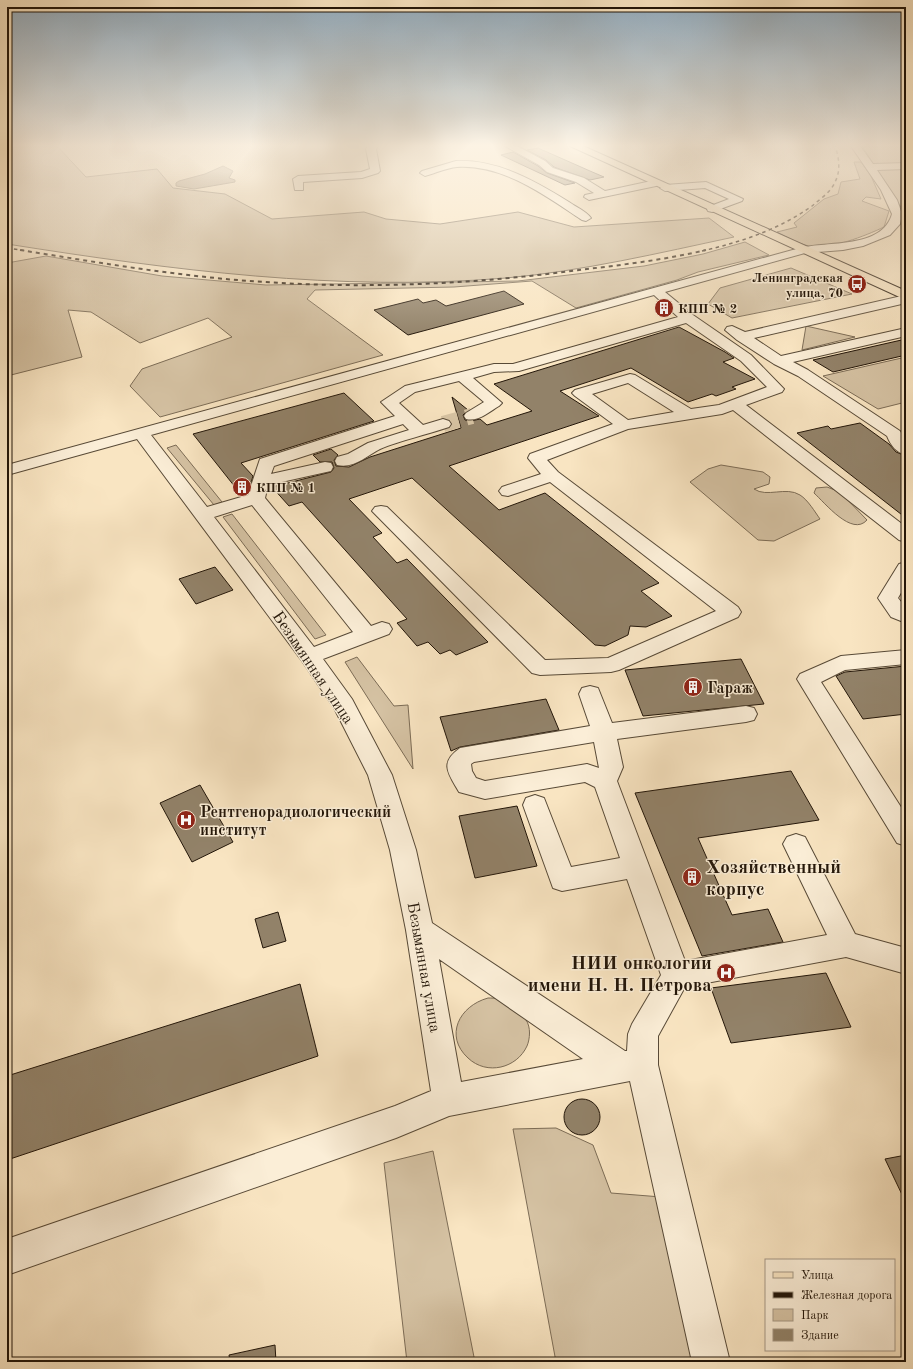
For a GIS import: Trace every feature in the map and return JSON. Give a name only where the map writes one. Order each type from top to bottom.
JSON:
[{"type":"main road","points":[[714,210],[904,295]]},
{"type":"street","points":[[574,210],[586,218]]},
{"type":"street","points":[[876,238],[890,230],[902,211]]},
{"type":"street","points":[[7,470],[804,250],[849,245],[876,238],[897,237]]},
{"type":"street","points":[[381,511],[540,668],[612,665],[730,612],[552,476],[536,458],[625,425],[722,409],[777,389],[746,358],[662,289]]},
{"type":"street","points":[[742,337],[904,295]]},
{"type":"street","points":[[420,431],[389,402],[410,389],[461,375],[494,368],[514,368],[693,313]]},
{"type":"street","points":[[723,324],[779,361],[803,373],[900,432],[898,444],[906,450]]},
{"type":"street","points":[[779,361],[906,332]]},
{"type":"street","points":[[461,375],[494,403],[472,416]]},
{"type":"street","points":[[625,425],[580,393],[630,378],[688,414]]},
{"type":"street","points":[[735,404],[906,536]]},
{"type":"street","points":[[259,490],[266,463],[405,418]]},
{"type":"street","points":[[343,461],[354,458],[374,446],[443,424]]},
{"type":"street","points":[[105,426],[116,440]]},
{"type":"street","name":"Безымянная улица","points":[[141,433],[204,514],[310,656],[344,705],[380,775],[403,850],[420,930],[448,1100]]},
{"type":"street","points":[[204,514],[259,490],[325,467]]},
{"type":"street","points":[[508,491],[552,476]]},
{"type":"street","points":[[259,490],[375,632],[310,656]]},
{"type":"street","points":[[906,568],[888,598],[898,612],[906,616]]},
{"type":"street","points":[[906,657],[841,663],[808,679],[906,836]]},
{"type":"street","points":[[590,694],[604,732],[611,767],[605,781],[676,976],[643,1034],[632,1066],[711,1362]]},
{"type":"street","points":[[605,781],[587,774],[485,790],[468,785],[460,772],[459,761],[468,754],[604,732],[746,714]]},
{"type":"street","points":[[535,805],[562,880],[636,866]]},
{"type":"street","points":[[796,844],[846,944]]},
{"type":"street","points":[[420,930],[632,1066]]},
{"type":"street","points":[[676,976],[846,944],[906,961]]},
{"type":"street","points":[[7,1257],[396,1122],[448,1100],[632,1066]]},
{"type":"green space","points":[[7,210],[255,210],[272,219],[364,212],[386,219],[440,224],[518,212],[574,227],[709,218],[734,237],[621,261],[564,271],[506,278],[443,282],[380,282],[255,276],[193,270],[69,254],[7,244]]},
{"type":"green space","points":[[810,210],[889,211],[884,227],[847,241],[827,246],[817,247],[801,244],[777,232],[797,227],[794,223]]},
{"type":"green space","points":[[745,242],[769,255],[698,272],[677,280],[576,308],[532,281],[454,287],[315,290],[307,299],[383,355],[160,417],[130,386],[142,369],[232,337],[208,318],[140,343],[91,312],[68,310],[82,357],[7,376],[7,263],[46,256],[162,276],[266,285],[518,281],[644,266],[703,254]]},
{"type":"green space","points":[[791,268],[852,294],[732,318],[708,304],[720,288]]},
{"type":"green space","points":[[806,326],[855,337],[802,350]]},
{"type":"green space","points":[[906,357],[906,402],[878,409],[823,376]]},
{"type":"green space","points":[[176,445],[222,502],[214,505],[167,448]]},
{"type":"green space","points":[[721,465],[763,472],[770,477],[769,484],[754,489],[765,492],[789,492],[800,495],[809,503],[820,519],[774,541],[758,540],[690,482],[708,469]]},
{"type":"green space","points":[[827,487],[840,492],[867,520],[861,524],[854,524],[839,517],[814,493],[816,488]]},
{"type":"green space","points":[[232,514],[326,635],[315,639],[223,517]]},
{"type":"green space","points":[[357,657],[394,706],[408,705],[413,769],[345,662]]},
{"type":"green space","points":[[488,998],[500,999],[518,1012],[529,1026],[529,1040],[522,1054],[516,1060],[501,1067],[492,1068],[476,1064],[468,1058],[461,1049],[457,1040],[456,1031],[458,1023],[463,1015],[469,1008]]},
{"type":"green space","points":[[556,1128],[593,1145],[611,1193],[674,1198],[706,1362],[556,1362],[513,1129]]},
{"type":"green space","points":[[433,1151],[475,1362],[407,1362],[384,1163]]},
{"type":"building","points":[[504,291],[524,304],[408,335],[374,310],[418,299],[423,303],[436,300],[446,306]]},
{"type":"building","points":[[679,327],[734,358],[723,362],[755,379],[732,387],[736,389],[716,396],[712,394],[688,402],[631,368],[560,391],[599,416],[449,466],[499,510],[545,493],[659,583],[641,591],[672,616],[646,627],[630,626],[628,635],[605,646],[595,645],[412,478],[349,499],[382,533],[373,537],[397,563],[407,559],[488,642],[456,655],[450,650],[440,654],[428,642],[417,646],[397,623],[407,619],[302,502],[289,506],[272,487],[331,472],[334,468],[332,462],[320,462],[313,455],[331,449],[338,455],[334,460],[336,466],[349,467],[370,457],[461,428],[452,397],[468,410],[463,415],[465,420],[471,421],[480,419],[487,425],[532,411],[494,384]]},
{"type":"building","points":[[906,339],[906,355],[833,372],[813,360]]},
{"type":"building","points":[[344,393],[374,421],[241,463],[253,476],[249,489],[239,492],[193,434]]},
{"type":"building","points":[[860,423],[889,444],[896,452],[906,456],[906,518],[797,433],[828,426],[831,429]]},
{"type":"building","points":[[215,567],[233,590],[196,604],[179,579]]},
{"type":"building","name":"Гараж","points":[[741,659],[764,704],[643,716],[625,670]]},
{"type":"building","points":[[906,666],[906,714],[863,719],[836,676],[845,672]]},
{"type":"building","points":[[546,699],[559,730],[460,747],[451,751],[440,717]]},
{"type":"building","name":"Хозяйственный корпус","points":[[791,771],[819,820],[698,838],[732,915],[768,909],[783,942],[702,956],[635,793]]},
{"type":"building","points":[[200,785],[233,842],[192,862],[160,803]]},
{"type":"building","points":[[517,806],[537,866],[475,878],[459,816]]},
{"type":"building","points":[[278,912],[286,941],[263,948],[255,919]]},
{"type":"building","points":[[826,973],[851,1027],[731,1043],[711,988]]},
{"type":"building","points":[[300,984],[318,1056],[7,1160],[7,1076]]},
{"type":"building","points":[[586,1099],[595,1104],[599,1110],[599,1124],[595,1130],[586,1135],[578,1135],[569,1130],[565,1124],[564,1113],[569,1104],[575,1100]]},
{"type":"building","points":[[906,1155],[906,1203],[885,1159]]},
{"type":"building","points":[[275,1345],[276,1362],[230,1362],[229,1355]]},
{"type":"tunnel","points":[[443,424],[472,416]]},
{"type":"railway","points":[[702,251],[731,244],[759,234],[786,222],[806,210]]},
{"type":"railway","points":[[7,248],[27,251]]},
{"type":"railway","points":[[20,250],[203,277],[264,282],[343,285],[422,284],[501,279],[627,264],[674,257],[706,250]]},
{"type":"place","name":"Ленинградская улица, 70","points":[[857,284]]},
{"type":"place","name":"КПП № 2","points":[[664,308]]},
{"type":"place","name":"КПП № 1","points":[[242,487]]},
{"type":"place","name":"Гараж","points":[[693,687]]},
{"type":"place","name":"Рентгенорадиологический институт","points":[[186,820]]},
{"type":"place","name":"Хозяйственный корпус","points":[[692,877]]},
{"type":"place","name":"НИИ онкологии имени Н. Н. Петрова","points":[[726,973]]}]
